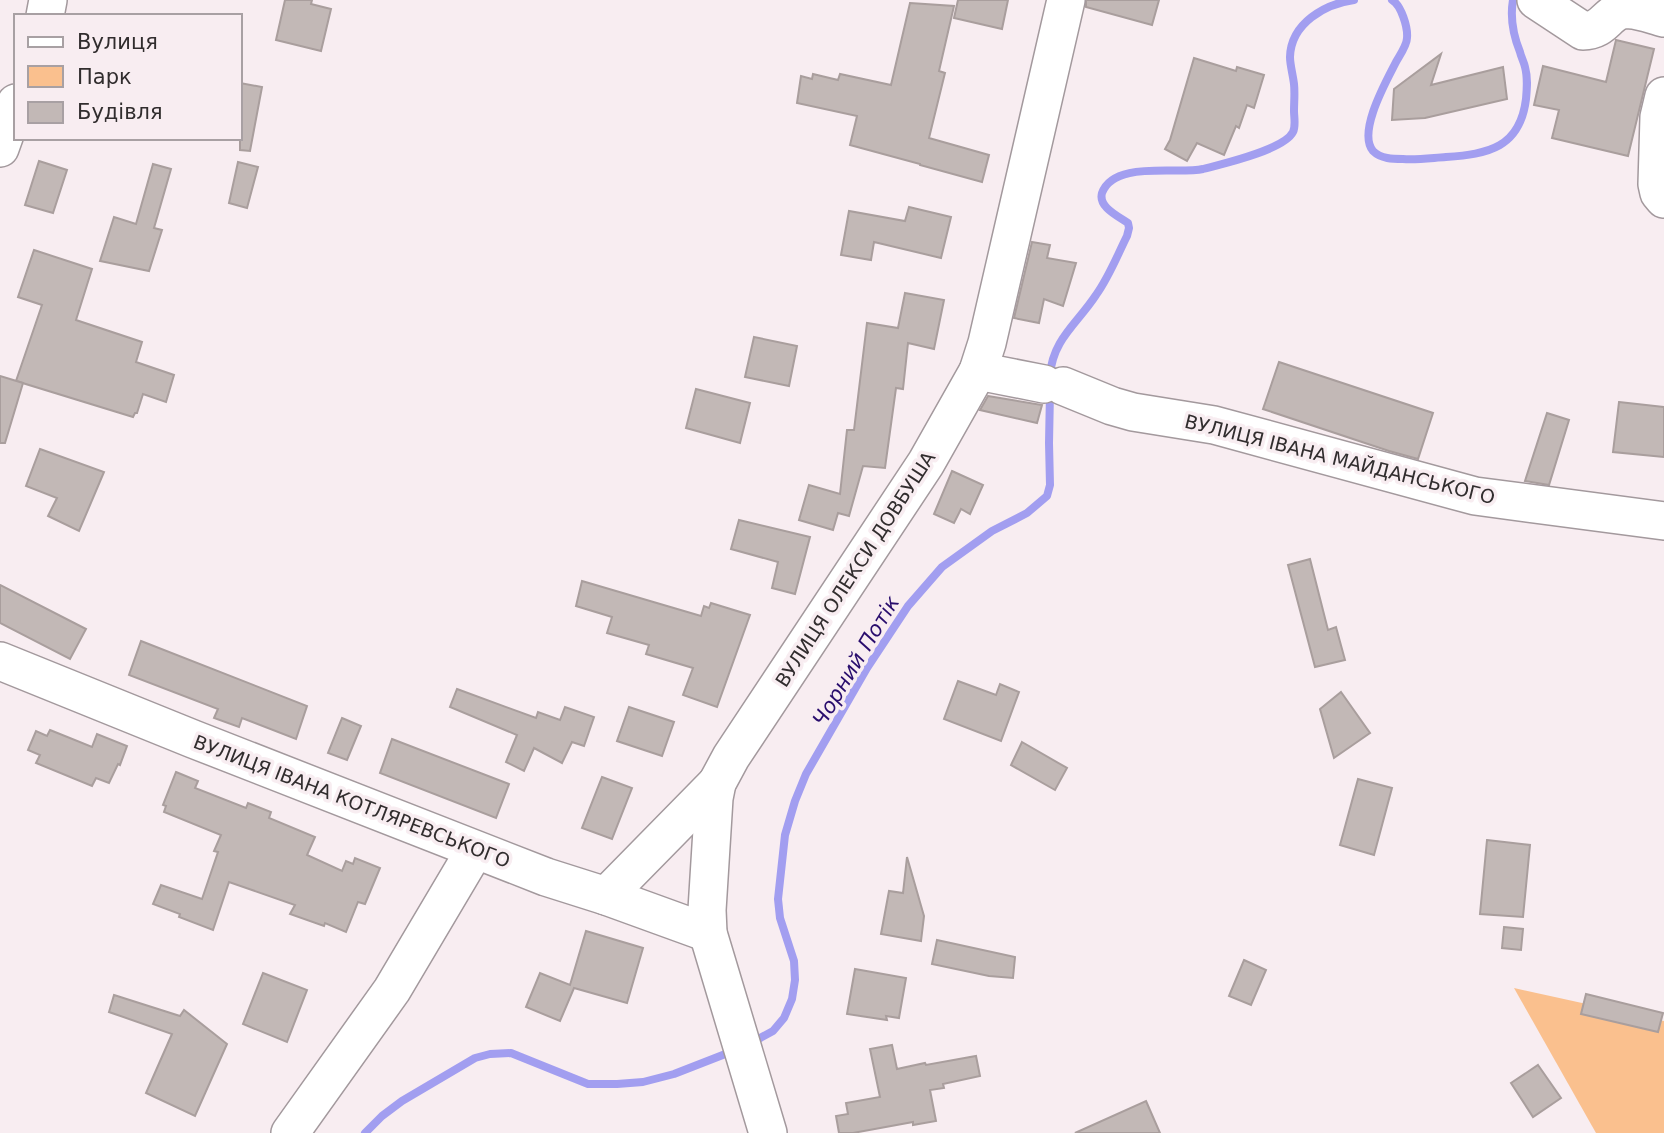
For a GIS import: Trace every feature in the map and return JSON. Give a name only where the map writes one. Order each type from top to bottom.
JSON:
[{"type":"street","name":"ВУЛИЦЯ ОЛЕКСИ ДОВБУША","points":[[768,1133],[708,933],[712,827],[717,783],[731,757],[926,463],[978,371],[1066,0]]},
{"type":"street","points":[[1537,1],[1583,31],[1592,31],[1618,11],[1624,10],[1664,19]]},
{"type":"street","points":[[1664,96],[1659,117],[1657,184],[1664,199]]},
{"type":"street","points":[[0,148],[14,109]]},
{"type":"street","name":"ВУЛИЦЯ ІВАНА МАЙДАНСЬКОГО","points":[[978,371],[1053,385],[1133,412],[1214,425],[1475,496],[1664,521]]},
{"type":"street","name":"ВУЛИЦЯ ІВАНА КОТЛЯРЕВСЬКОГО","points":[[0,661],[475,850],[708,933]]},
{"type":"street","points":[[606,896],[717,783]]},
{"type":"street","points":[[290,1133],[392,990],[475,850]]},
{"type":"green space","points":[[1514,988],[1664,1021],[1664,1133],[1596,1133]]},
{"type":"building","points":[[285,0],[312,0],[311,4],[331,9],[321,51],[276,40]]},
{"type":"building","points":[[958,0],[1008,0],[1002,29],[954,18]]},
{"type":"building","points":[[1086,0],[1159,0],[1152,25],[1086,7]]},
{"type":"building","points":[[910,3],[954,6],[939,71],[945,73],[929,138],[989,155],[982,182],[850,145],[857,116],[797,103],[801,76],[812,79],[813,74],[838,80],[840,74],[891,85]]},
{"type":"building","points":[[1616,40],[1654,49],[1628,156],[1552,138],[1559,110],[1534,105],[1543,66],[1606,82]]},
{"type":"building","points":[[1441,54],[1431,85],[1503,67],[1507,99],[1425,118],[1392,120],[1394,89]]},
{"type":"building","points":[[1194,58],[1236,71],[1237,67],[1264,75],[1254,108],[1247,105],[1239,128],[1236,126],[1224,155],[1197,143],[1187,161],[1165,149]]},
{"type":"building","points":[[242,83],[262,87],[250,151],[240,150]]},
{"type":"building","points":[[39,161],[67,170],[53,213],[25,205]]},
{"type":"building","points":[[238,162],[258,167],[247,208],[229,203]]},
{"type":"building","points":[[153,164],[171,169],[154,228],[162,230],[149,271],[100,261],[114,217],[136,224]]},
{"type":"building","points":[[909,207],[951,217],[941,258],[874,242],[871,260],[841,255],[849,211],[905,221]]},
{"type":"building","points":[[1032,242],[1050,245],[1047,258],[1076,263],[1063,306],[1044,299],[1039,323],[1014,318]]},
{"type":"building","points":[[34,250],[92,269],[76,320],[142,342],[136,362],[174,375],[166,402],[143,394],[133,417],[16,381],[42,305],[18,297]]},
{"type":"building","points":[[905,293],[944,300],[934,349],[908,343],[903,389],[896,388],[885,468],[863,466],[849,516],[838,513],[833,530],[799,520],[809,485],[840,494],[847,430],[854,430],[867,323],[898,328]]},
{"type":"building","points":[[754,337],[797,346],[789,386],[745,377]]},
{"type":"building","points":[[1279,362],[1433,413],[1418,459],[1263,409]]},
{"type":"building","points":[[0,376],[23,383],[5,443],[0,443]]},
{"type":"building","points":[[696,389],[750,403],[740,443],[686,428]]},
{"type":"building","points":[[988,396],[1042,405],[1037,423],[980,410]]},
{"type":"building","points":[[1619,402],[1664,407],[1664,457],[1613,452]]},
{"type":"building","points":[[1547,413],[1569,420],[1549,485],[1525,481]]},
{"type":"building","points":[[40,449],[104,472],[79,531],[48,516],[57,498],[26,486]]},
{"type":"building","points":[[952,471],[983,485],[970,514],[961,509],[954,523],[934,514]]},
{"type":"building","points":[[739,520],[810,537],[795,594],[772,588],[778,562],[731,549]]},
{"type":"building","points":[[1310,559],[1328,630],[1336,627],[1345,660],[1315,667],[1288,565]]},
{"type":"building","points":[[582,581],[701,616],[704,606],[709,608],[711,603],[750,615],[717,707],[683,695],[693,668],[646,654],[649,645],[607,633],[612,617],[576,606]]},
{"type":"building","points":[[0,585],[86,629],[70,659],[0,623]]},
{"type":"building","points":[[141,641],[307,706],[296,739],[242,718],[239,727],[214,718],[218,709],[129,675]]},
{"type":"building","points":[[958,681],[996,695],[1000,684],[1019,692],[1001,741],[944,719]]},
{"type":"building","points":[[457,689],[536,718],[538,712],[560,720],[565,707],[594,717],[584,746],[572,742],[562,763],[534,748],[524,771],[506,762],[517,735],[450,707]]},
{"type":"building","points":[[1341,692],[1370,733],[1334,758],[1320,709]]},
{"type":"building","points":[[629,707],[674,722],[662,756],[617,741]]},
{"type":"building","points":[[342,718],[361,726],[347,760],[328,753]]},
{"type":"building","points":[[50,730],[92,747],[97,734],[127,746],[109,783],[96,778],[92,786],[36,763],[40,755],[28,750],[36,731],[47,736]]},
{"type":"building","points":[[392,739],[509,784],[496,818],[380,773]]},
{"type":"building","points":[[1022,742],[1067,768],[1055,790],[1011,765]]},
{"type":"building","points":[[176,772],[198,781],[195,788],[246,808],[248,803],[271,812],[269,818],[315,837],[307,855],[342,871],[346,861],[353,864],[355,858],[380,868],[365,904],[358,902],[346,932],[325,923],[324,926],[290,914],[295,905],[229,882],[213,930],[153,904],[161,885],[202,899],[218,852],[214,851],[221,835],[164,812],[166,806],[163,805]]},
{"type":"building","points":[[602,777],[632,788],[612,839],[582,828]]},
{"type":"building","points":[[1358,779],[1392,788],[1374,855],[1340,845]]},
{"type":"building","points":[[1487,840],[1530,845],[1523,917],[1480,914]]},
{"type":"building","points":[[907,857],[924,916],[921,941],[881,934],[889,891],[903,893]]},
{"type":"building","points":[[1504,927],[1523,929],[1521,950],[1502,948]]},
{"type":"building","points":[[586,931],[643,948],[627,1003],[574,988],[560,1021],[526,1007],[540,973],[570,985]]},
{"type":"building","points":[[937,940],[1015,957],[1013,978],[989,976],[932,964]]},
{"type":"building","points":[[1244,960],[1266,970],[1251,1005],[1229,996]]},
{"type":"building","points":[[855,969],[906,978],[899,1018],[886,1016],[887,1020],[847,1014]]},
{"type":"building","points":[[263,973],[307,990],[287,1042],[243,1024]]},
{"type":"building","points":[[1586,994],[1663,1013],[1658,1032],[1581,1014]]},
{"type":"building","points":[[114,995],[180,1016],[184,1010],[227,1044],[195,1116],[146,1093],[172,1034],[109,1012]]},
{"type":"building","points":[[892,1045],[897,1069],[976,1056],[980,1076],[943,1084],[944,1088],[930,1090],[936,1121],[839,1133],[836,1116],[848,1114],[846,1103],[880,1097],[870,1049]]},
{"type":"building","points":[[1538,1065],[1561,1098],[1533,1117],[1511,1083]]},
{"type":"building","points":[[1146,1101],[1160,1133],[1075,1133]]},
{"type":"waterway","name":"Чорний Потік","points":[[1050,375],[1056,351],[1101,288],[1127,236],[1128,223],[1103,203],[1102,193],[1109,183],[1132,172],[1203,169],[1252,155],[1287,139],[1294,127],[1294,87],[1290,57],[1296,34],[1311,17],[1321,11],[1354,0]]},
{"type":"waterway","name":"Чорний Потік","points":[[1392,0],[1403,17],[1407,41],[1375,106],[1369,142],[1376,154],[1395,159],[1475,154],[1500,145],[1517,128],[1523,115],[1527,79],[1513,27],[1513,0]]},
{"type":"waterway","name":"Чорний Потік","points":[[751,1043],[773,1031],[784,1018],[792,999],[794,961],[780,918],[778,899],[785,835],[806,774],[867,668],[908,606],[942,567],[992,531],[1027,513],[1047,496],[1050,485],[1050,392]]},
{"type":"waterway","name":"Чорний Потік","points":[[365,1133],[402,1101],[475,1058],[490,1054],[511,1053],[588,1084],[617,1084],[643,1082],[674,1074],[733,1051]]}]
